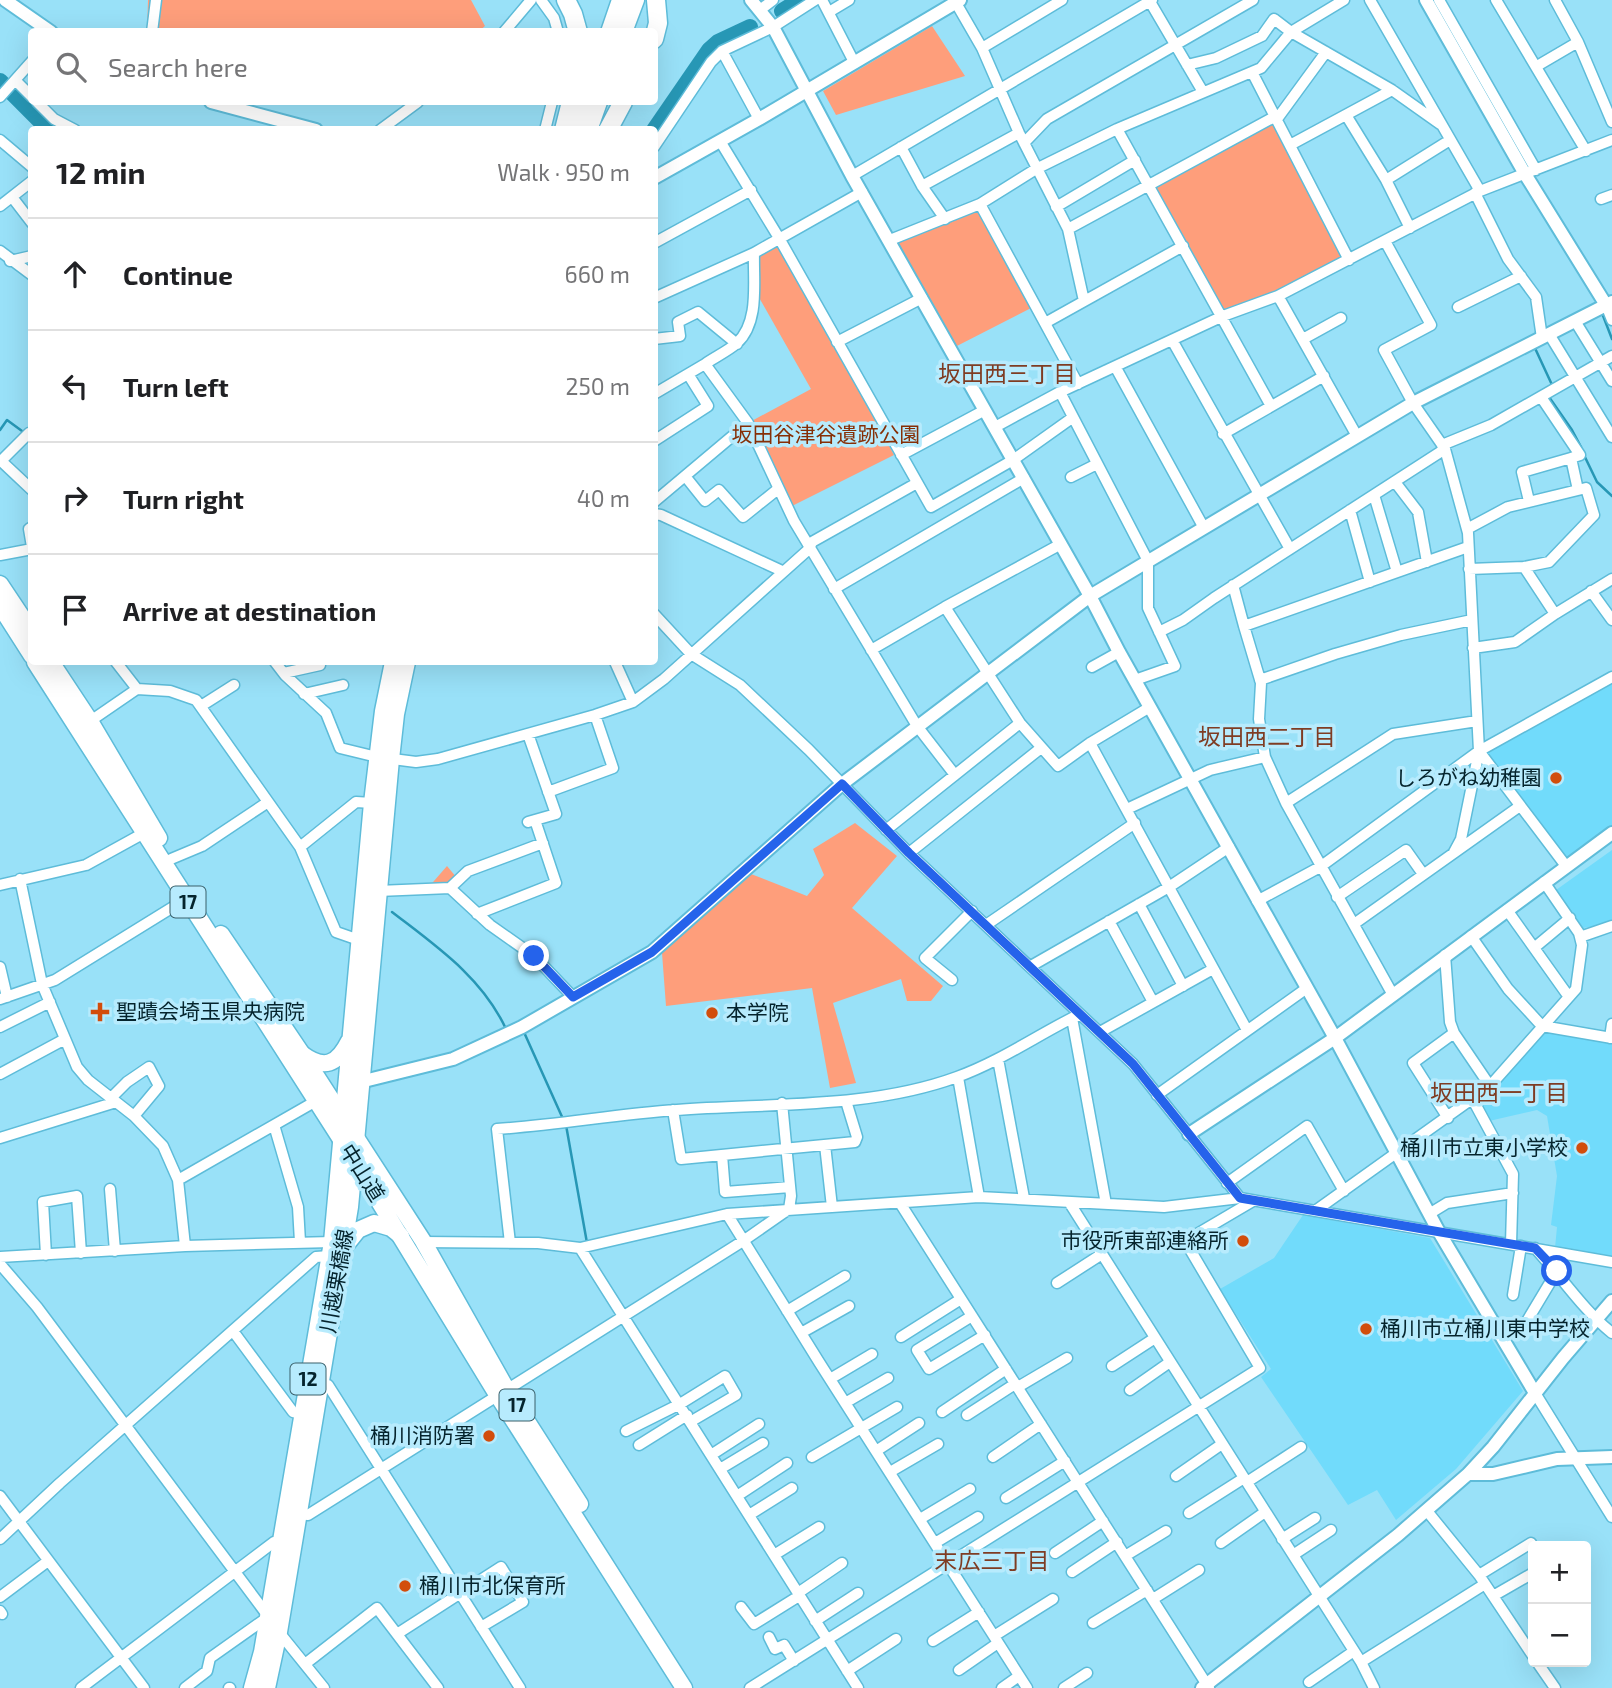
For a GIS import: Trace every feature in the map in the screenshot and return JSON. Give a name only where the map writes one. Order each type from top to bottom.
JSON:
[{"type":"highway","points":[[566,0],[577,28]]},
{"type":"highway","points":[[656,0],[656,28]]},
{"type":"highway","points":[[565,126],[570,105]]},
{"type":"highway","points":[[610,126],[621,105]]},
{"type":"main road","points":[[610,28],[620,0]]},
{"type":"main road","points":[[626,28],[636,0]]},
{"type":"main road","points":[[576,126],[583,105]]},
{"type":"main road","points":[[590,126],[598,105]]},
{"type":"main road","points":[[0,584],[28,626]]},
{"type":"main road","points":[[0,606],[28,650]]},
{"type":"main road","name":"中山道","points":[[37,665],[84,726],[344,1119]]},
{"type":"main road","name":"中山道","points":[[53,665],[144,833],[186,899],[316,1101],[349,1140],[423,1241],[503,1393],[684,1688]]},
{"type":"main road","name":"川越栗橋線","points":[[267,1688],[279,1632],[319,1384],[349,1140],[360,1082],[378,891],[384,758],[393,665]]},
{"type":"main road","name":"川越栗橋線","points":[[349,1140],[344,1119],[372,803],[406,665]]},
{"type":"main road","points":[[302,1054],[318,1063],[333,1062],[345,1049],[351,1036]]},
{"type":"main road","name":"中山道","points":[[349,1140],[354,1161],[404,1240],[696,1688]]},
{"type":"main road","name":"川越栗橋線","points":[[253,1688],[268,1617],[302,1413],[354,1161]]},
{"type":"main road","points":[[335,1249],[358,1230],[374,1223],[391,1228],[404,1240]]},
{"type":"street","points":[[5,0],[45,28]]},
{"type":"street","points":[[152,28],[156,0]]},
{"type":"street","points":[[507,28],[531,0]]},
{"type":"street","points":[[541,0],[554,18],[557,28]]},
{"type":"street","points":[[774,0],[756,5],[773,27],[852,176],[1090,596],[1189,780],[1335,1038],[1439,1232],[1573,1457],[1612,1517]]},
{"type":"street","points":[[658,141],[711,62],[722,51],[773,27],[815,0]]},
{"type":"street","points":[[822,0],[854,62]]},
{"type":"street","points":[[829,12],[849,0]]},
{"type":"street","points":[[982,48],[1062,0]]},
{"type":"street","points":[[852,176],[1150,0],[1203,92]]},
{"type":"street","points":[[1024,144],[1047,119],[1253,0]]},
{"type":"street","points":[[890,240],[980,204],[1036,169],[1117,129],[1261,68],[1291,32],[1344,0]]},
{"type":"street","points":[[1370,0],[1478,192],[1508,259],[1536,297],[1545,336],[1576,377],[1612,437]]},
{"type":"street","points":[[1426,0],[1609,304],[1612,320]]},
{"type":"street","points":[[1439,0],[1531,172]]},
{"type":"street","points":[[1496,0],[1586,151]]},
{"type":"street","points":[[1555,0],[1578,42],[1612,122]]},
{"type":"street","points":[[658,176],[958,1],[1001,89],[1018,132],[1068,229],[1084,302]]},
{"type":"street","points":[[1187,65],[1216,58],[1262,36],[1274,19],[1291,32],[1392,90],[1440,124]]},
{"type":"street","points":[[1536,66],[1578,42]]},
{"type":"street","points":[[722,51],[759,119]]},
{"type":"street","points":[[1068,229],[1277,117],[1326,52]]},
{"type":"street","points":[[1,95],[28,66]]},
{"type":"street","points":[[1252,72],[1349,260]]},
{"type":"street","points":[[16,81],[28,93]]},
{"type":"street","points":[[1290,145],[1392,90]]},
{"type":"street","points":[[40,105],[68,126]]},
{"type":"street","points":[[222,105],[301,126]]},
{"type":"street","points":[[385,126],[414,105]]},
{"type":"street","points":[[546,126],[551,105]]},
{"type":"street","points":[[1346,115],[1386,180],[1410,228]]},
{"type":"street","points":[[1117,129],[1223,316],[1271,407]]},
{"type":"street","points":[[922,186],[1018,132]]},
{"type":"street","points":[[0,140],[4,152],[28,165]]},
{"type":"street","points":[[1386,180],[1450,140]]},
{"type":"street","points":[[995,427],[1060,392],[1223,316],[1278,296],[1478,192],[1612,140]]},
{"type":"street","points":[[720,141],[779,238],[930,507],[1013,460],[1072,418]]},
{"type":"street","points":[[901,147],[922,186],[945,219]]},
{"type":"street","points":[[1056,207],[1135,160]]},
{"type":"street","points":[[0,206],[28,184]]},
{"type":"street","points":[[658,241],[751,190]]},
{"type":"street","points":[[658,296],[754,253],[862,192]]},
{"type":"street","points":[[1601,199],[1612,195]]},
{"type":"street","points":[[12,197],[28,218]]},
{"type":"street","points":[[980,204],[1078,384]]},
{"type":"street","points":[[1385,241],[1431,325],[1384,351],[1413,403],[1444,447],[1467,529],[1479,751],[1461,839],[1454,852]]},
{"type":"street","points":[[1045,323],[1183,246]]},
{"type":"street","points":[[0,251],[28,272]]},
{"type":"street","points":[[658,392],[737,344],[745,334],[752,317],[754,253]]},
{"type":"street","points":[[10,261],[28,257]]},
{"type":"street","points":[[1458,307],[1521,276]]},
{"type":"street","points":[[1278,296],[1357,436]]},
{"type":"street","points":[[838,342],[922,298]]},
{"type":"street","points":[[360,1082],[453,1059],[522,1027],[652,952],[842,784],[1090,596],[1413,403],[1609,304]]},
{"type":"street","points":[[658,339],[680,336],[678,322],[698,312],[737,344]]},
{"type":"street","points":[[1303,339],[1341,318]]},
{"type":"street","points":[[1576,320],[1612,381]]},
{"type":"street","points":[[1172,340],[1290,549]]},
{"type":"street","points":[[1159,632],[1183,620],[1395,482],[1444,447],[1491,425],[1612,356]]},
{"type":"street","points":[[705,364],[748,424],[809,548],[917,726],[955,775]]},
{"type":"street","points":[[1116,368],[1204,528]]},
{"type":"street","points":[[658,438],[708,407],[688,374]]},
{"type":"street","points":[[1223,434],[1324,376]]},
{"type":"street","points":[[1060,392],[1148,561],[1148,608],[1175,666],[1135,680]]},
{"type":"street","points":[[1529,501],[1522,472],[1580,455],[1541,397]]},
{"type":"street","points":[[901,455],[985,410]]},
{"type":"street","points":[[658,499],[748,424]]},
{"type":"street","points":[[28,434],[1,461],[28,486]]},
{"type":"street","points":[[1571,458],[1578,490]]},
{"type":"street","points":[[1070,477],[1097,464]]},
{"type":"street","points":[[685,476],[705,501],[719,490],[743,517],[778,489]]},
{"type":"street","points":[[834,589],[1024,478]]},
{"type":"street","points":[[1395,482],[1418,512],[1427,562]]},
{"type":"street","points":[[277,665],[304,694],[327,713],[340,748],[384,758],[416,762],[438,759],[595,715],[633,702],[664,679],[809,548],[812,541],[917,483]]},
{"type":"street","points":[[1467,529],[1507,507],[1586,488],[1594,515],[1549,562],[1524,567],[1469,569]]},
{"type":"street","points":[[1374,495],[1397,572]]},
{"type":"street","points":[[1350,510],[1370,582]]},
{"type":"street","points":[[658,515],[782,571]]},
{"type":"street","points":[[871,650],[1061,544]]},
{"type":"street","points":[[1244,626],[1468,547]]},
{"type":"street","points":[[0,555],[28,549]]},
{"type":"street","points":[[1524,567],[1555,614]]},
{"type":"street","points":[[1473,648],[1515,642],[1612,579]]},
{"type":"street","points":[[1233,585],[1260,680],[1259,719],[1265,757],[1320,867],[1393,995]]},
{"type":"street","points":[[1591,591],[1612,621]]},
{"type":"street","points":[[945,607],[1020,723],[1058,766],[1150,707]]},
{"type":"street","points":[[658,618],[691,654],[740,685],[909,853],[1031,967],[1076,1016],[1100,1032],[1133,1064],[1240,1198]]},
{"type":"street","points":[[1260,680],[1394,637],[1472,620]]},
{"type":"street","points":[[1092,667],[1119,652]]},
{"type":"street","points":[[118,665],[137,689]]},
{"type":"street","points":[[284,673],[316,665]]},
{"type":"street","points":[[616,665],[633,702]]},
{"type":"street","points":[[1257,901],[1320,867],[1479,751],[1612,677]]},
{"type":"street","points":[[201,706],[234,685]]},
{"type":"street","points":[[304,694],[343,685]]},
{"type":"street","points":[[84,726],[137,689],[179,694],[196,700],[300,847],[336,932],[359,940]]},
{"type":"street","points":[[548,792],[613,768],[595,715]]},
{"type":"street","points":[[1286,803],[1394,734],[1477,721]]},
{"type":"street","points":[[886,830],[1020,723]]},
{"type":"street","points":[[477,914],[556,883],[531,821],[556,814],[528,734]]},
{"type":"street","points":[[1090,743],[1247,1030]]},
{"type":"street","points":[[909,853],[1041,748]]},
{"type":"street","points":[[1479,751],[1566,866]]},
{"type":"street","points":[[1127,809],[1210,770],[1265,757]]},
{"type":"street","points":[[171,859],[202,846],[268,802]]},
{"type":"street","points":[[300,847],[356,802],[372,803]]},
{"type":"street","points":[[1354,924],[1521,806]]},
{"type":"street","points":[[986,925],[1135,823]]},
{"type":"street","points":[[0,885],[20,879],[27,881],[86,865],[144,833]]},
{"type":"street","points":[[1189,1134],[1335,1038],[1612,833]]},
{"type":"street","points":[[378,891],[450,888],[468,871],[542,843]]},
{"type":"street","points":[[1031,967],[1168,887],[1229,847]]},
{"type":"street","points":[[1337,897],[1406,850],[1423,874]]},
{"type":"street","points":[[20,879],[42,984],[77,1067],[88,1080],[134,1116],[163,1146],[178,1180],[186,1246]]},
{"type":"street","points":[[1315,1211],[1490,1087],[1576,989],[1582,945],[1580,937],[1544,882]]},
{"type":"street","points":[[450,888],[507,939],[534,956],[573,997]]},
{"type":"street","points":[[0,967],[3,998],[55,980],[186,899]]},
{"type":"street","points":[[1139,904],[1183,986]]},
{"type":"street","points":[[1507,910],[1569,997]]},
{"type":"street","points":[[952,980],[925,958],[972,911]]},
{"type":"street","points":[[1534,948],[1570,918]]},
{"type":"street","points":[[1109,921],[1153,1002]]},
{"type":"street","points":[[1580,937],[1612,926]]},
{"type":"street","points":[[1471,936],[1508,989],[1542,1026],[1611,1038],[1612,1024]]},
{"type":"street","points":[[1446,955],[1450,1022],[1454,1033],[1490,1087]]},
{"type":"street","points":[[1100,1032],[1213,969]]},
{"type":"street","points":[[1157,1095],[1307,988]]},
{"type":"street","points":[[0,1027],[50,1002]]},
{"type":"street","points":[[509,1243],[497,1129],[674,1110],[846,1101],[921,1088],[958,1077],[998,1059],[1076,1016]]},
{"type":"street","points":[[1076,1016],[1106,1204]]},
{"type":"street","points":[[1448,1118],[1413,1063],[1454,1033]]},
{"type":"street","points":[[0,1074],[65,1039]]},
{"type":"street","points":[[998,1059],[1024,1198]]},
{"type":"street","points":[[0,1138],[113,1100],[127,1082],[149,1068],[159,1086],[134,1116]]},
{"type":"street","points":[[958,1077],[979,1197]]},
{"type":"street","points":[[1473,1100],[1513,1174],[1516,1245],[1513,1296]]},
{"type":"street","points":[[178,1180],[316,1101]]},
{"type":"street","points":[[674,1110],[681,1159],[855,1142],[857,1138],[846,1101]]},
{"type":"street","points":[[782,1103],[790,1187],[789,1209]]},
{"type":"street","points":[[274,1125],[298,1207],[300,1242]]},
{"type":"street","points":[[1227,1183],[1307,1126],[1344,1191]]},
{"type":"street","points":[[825,1145],[832,1207]]},
{"type":"street","points":[[722,1155],[725,1192],[790,1187]]},
{"type":"street","points":[[110,1189],[116,1251]]},
{"type":"street","points":[[1429,1214],[1447,1203],[1513,1193]]},
{"type":"street","points":[[47,1255],[43,1202],[77,1196],[80,1253]]},
{"type":"street","points":[[404,1240],[580,1248],[727,1214],[789,1209],[979,1197],[1164,1207],[1240,1198],[1612,1262]]},
{"type":"street","points":[[750,1688],[1260,1368],[1185,1241],[1253,1200]]},
{"type":"street","points":[[1069,1202],[1361,1662],[1374,1688]]},
{"type":"street","points":[[900,1203],[1150,1594],[1206,1687],[1427,1511],[1468,1474],[1612,1301]]},
{"type":"street","points":[[299,1514],[308,1515],[383,1470],[789,1209]]},
{"type":"street","points":[[727,1214],[1027,1688]]},
{"type":"street","points":[[0,1257],[300,1242],[335,1249]]},
{"type":"street","points":[[580,1248],[858,1688]]},
{"type":"street","points":[[1535,1248],[1557,1271],[1595,1320],[1612,1333]]},
{"type":"street","points":[[0,1539],[316,1257],[335,1249]]},
{"type":"street","points":[[1057,1283],[1102,1254]]},
{"type":"street","points":[[0,1264],[37,1307],[236,1570],[279,1632],[324,1688]]},
{"type":"street","points":[[1521,1331],[1557,1271]]},
{"type":"street","points":[[787,1311],[845,1276]]},
{"type":"street","points":[[901,1337],[961,1299]]},
{"type":"street","points":[[801,1333],[849,1306]]},
{"type":"street","points":[[972,1316],[917,1350],[929,1369],[985,1335]]},
{"type":"street","points":[[233,1331],[293,1412],[302,1413]]},
{"type":"street","points":[[1112,1366],[1155,1338]]},
{"type":"street","points":[[830,1380],[872,1354]]},
{"type":"street","points":[[967,1415],[1067,1358]]},
{"type":"street","points":[[1130,1390],[1170,1362]]},
{"type":"street","points":[[942,1412],[1006,1369]]},
{"type":"street","points":[[626,1431],[680,1404],[725,1376],[736,1395],[639,1445]]},
{"type":"street","points":[[845,1403],[888,1378]]},
{"type":"street","points":[[319,1384],[328,1385],[520,1688]]},
{"type":"street","points":[[812,1457],[897,1407]]},
{"type":"street","points":[[876,1451],[919,1423]]},
{"type":"street","points":[[711,1455],[759,1424]]},
{"type":"street","points":[[993,1457],[1041,1424]]},
{"type":"street","points":[[720,1469],[763,1443]]},
{"type":"street","points":[[890,1472],[938,1444]]},
{"type":"street","points":[[1176,1476],[1222,1444]]},
{"type":"street","points":[[1189,1513],[1301,1447]]},
{"type":"street","points":[[1468,1474],[1493,1474],[1573,1457],[1612,1457]]},
{"type":"street","points":[[1006,1498],[1065,1461]]},
{"type":"street","points":[[737,1496],[787,1463]]},
{"type":"street","points":[[749,1516],[792,1488]]},
{"type":"street","points":[[920,1519],[970,1489]]},
{"type":"street","points":[[0,1496],[144,1688]]},
{"type":"street","points":[[1427,1511],[1482,1580],[1528,1648]]},
{"type":"street","points":[[1221,1543],[1265,1512]]},
{"type":"street","points":[[935,1543],[978,1517]]},
{"type":"street","points":[[1282,1539],[1315,1518]]},
{"type":"street","points":[[1055,1553],[1103,1521]]},
{"type":"street","points":[[774,1555],[819,1527]]},
{"type":"street","points":[[1293,1555],[1331,1530]]},
{"type":"street","points":[[1125,1556],[1166,1531]]},
{"type":"street","points":[[80,1688],[274,1542],[281,1543]]},
{"type":"street","points":[[1072,1572],[1117,1542]]},
{"type":"street","points":[[1361,1662],[1482,1580],[1528,1545]]},
{"type":"street","points":[[0,1597],[48,1561]]},
{"type":"street","points":[[741,1607],[754,1624],[842,1563]]},
{"type":"street","points":[[397,1634],[501,1567],[523,1602],[481,1627]]},
{"type":"street","points":[[1093,1623],[1199,1570]]},
{"type":"street","points":[[1493,1596],[1528,1576]]},
{"type":"street","points":[[815,1621],[859,1592]]},
{"type":"street","points":[[959,1670],[996,1639],[1052,1599]]},
{"type":"street","points":[[305,1664],[377,1608],[434,1687]]},
{"type":"street","points":[[933,1641],[979,1612]]},
{"type":"street","points":[[185,1688],[208,1671],[211,1658],[268,1617]]},
{"type":"street","points":[[769,1637],[775,1649],[784,1645],[794,1661]]},
{"type":"street","points":[[846,1671],[896,1639]]},
{"type":"street","points":[[1309,1682],[1354,1651]]},
{"type":"street","points":[[1540,1667],[1555,1688]]},
{"type":"street","points":[[1064,1688],[1087,1674]]},
{"type":"street","points":[[1002,1688],[1019,1676]]},
{"type":"shaded area","name":"しろがね幼稚園","points":[[1612,677],[1612,833],[1566,866],[1479,751]]},
{"type":"shaded area","points":[[1612,850],[1612,923],[1583,928],[1556,890]]},
{"type":"shaded area","name":"桶川市立東小学校","points":[[1547,1031],[1612,1042],[1612,1257],[1555,1248],[1557,1227],[1551,1225],[1557,1176],[1547,1116],[1537,1110],[1489,1121],[1480,1107],[1480,1100]]},
{"type":"shaded area","name":"桶川市立桶川東中学校","points":[[1303,1215],[1430,1238],[1523,1391],[1456,1469],[1396,1520],[1377,1490],[1348,1505],[1261,1377],[1271,1369],[1220,1289],[1274,1258]]},
{"type":"green space","points":[[148,0],[471,0],[485,26],[483,28],[147,28]]},
{"type":"green space","points":[[932,26],[965,76],[836,115],[823,91]]},
{"type":"green space","points":[[1276,116],[1349,260],[1223,316],[1149,185]]},
{"type":"green space","points":[[980,204],[1035,306],[951,349],[890,240]]},
{"type":"green space","name":"坂田谷津谷遺跡公園","points":[[779,238],[894,455],[788,508],[748,423],[811,389],[753,287],[754,253]]},
{"type":"green space","points":[[855,823],[897,856],[852,908],[943,986],[931,1001],[907,1001],[901,979],[833,1003],[856,1083],[830,1088],[812,988],[666,1006],[662,953],[751,874],[807,896],[824,875],[813,849]]},
{"type":"green space","points":[[447,866],[457,878],[450,888],[427,889]]},
{"type":"waterway","points":[[782,11],[800,0]]},
{"type":"waterway","points":[[657,126],[709,50],[718,42],[750,27]]},
{"type":"waterway","points":[[0,81],[45,126]]},
{"type":"waterway","points":[[1602,313],[1612,339]]},
{"type":"waterway","points":[[1534,346],[1553,387]]},
{"type":"waterway","points":[[1549,397],[1581,447]]},
{"type":"waterway","points":[[0,430],[7,420],[22,431]]},
{"type":"waterway","points":[[1583,453],[1597,482],[1612,496]]},
{"type":"waterway","points":[[392,912],[441,950],[471,978],[496,1010],[506,1029]]},
{"type":"waterway","points":[[523,1030],[563,1119]]},
{"type":"waterway","points":[[566,1125],[587,1243]]},
{"type":"place","name":"しろがね幼稚園","points":[[1556,778]]},
{"type":"place","name":"聖蹟会埼玉県央病院","points":[[100,1012]]},
{"type":"place","name":"本学院","points":[[712,1013]]},
{"type":"place","name":"桶川市立東小学校","points":[[1582,1148]]},
{"type":"place","name":"市役所東部連絡所","points":[[1243,1241]]},
{"type":"place","name":"桶川市立桶川東中学校","points":[[1366,1329]]},
{"type":"place","name":"桶川消防署","points":[[489,1436]]},
{"type":"place","name":"桶川市北保育所","points":[[405,1586]]},
{"type":"district","name":"坂田西三丁目","points":[[1007,374]]},
{"type":"district","name":"坂田西二丁目","points":[[1267,737]]},
{"type":"district","name":"坂田西一丁目","points":[[1499,1093]]},
{"type":"district","name":"末広三丁目","points":[[992,1561]]},
{"type":"route","points":[[534,956],[573,997],[626,968],[652,952],[842,784],[909,853],[1133,1064],[1240,1198],[1535,1248],[1557,1271]]}]
